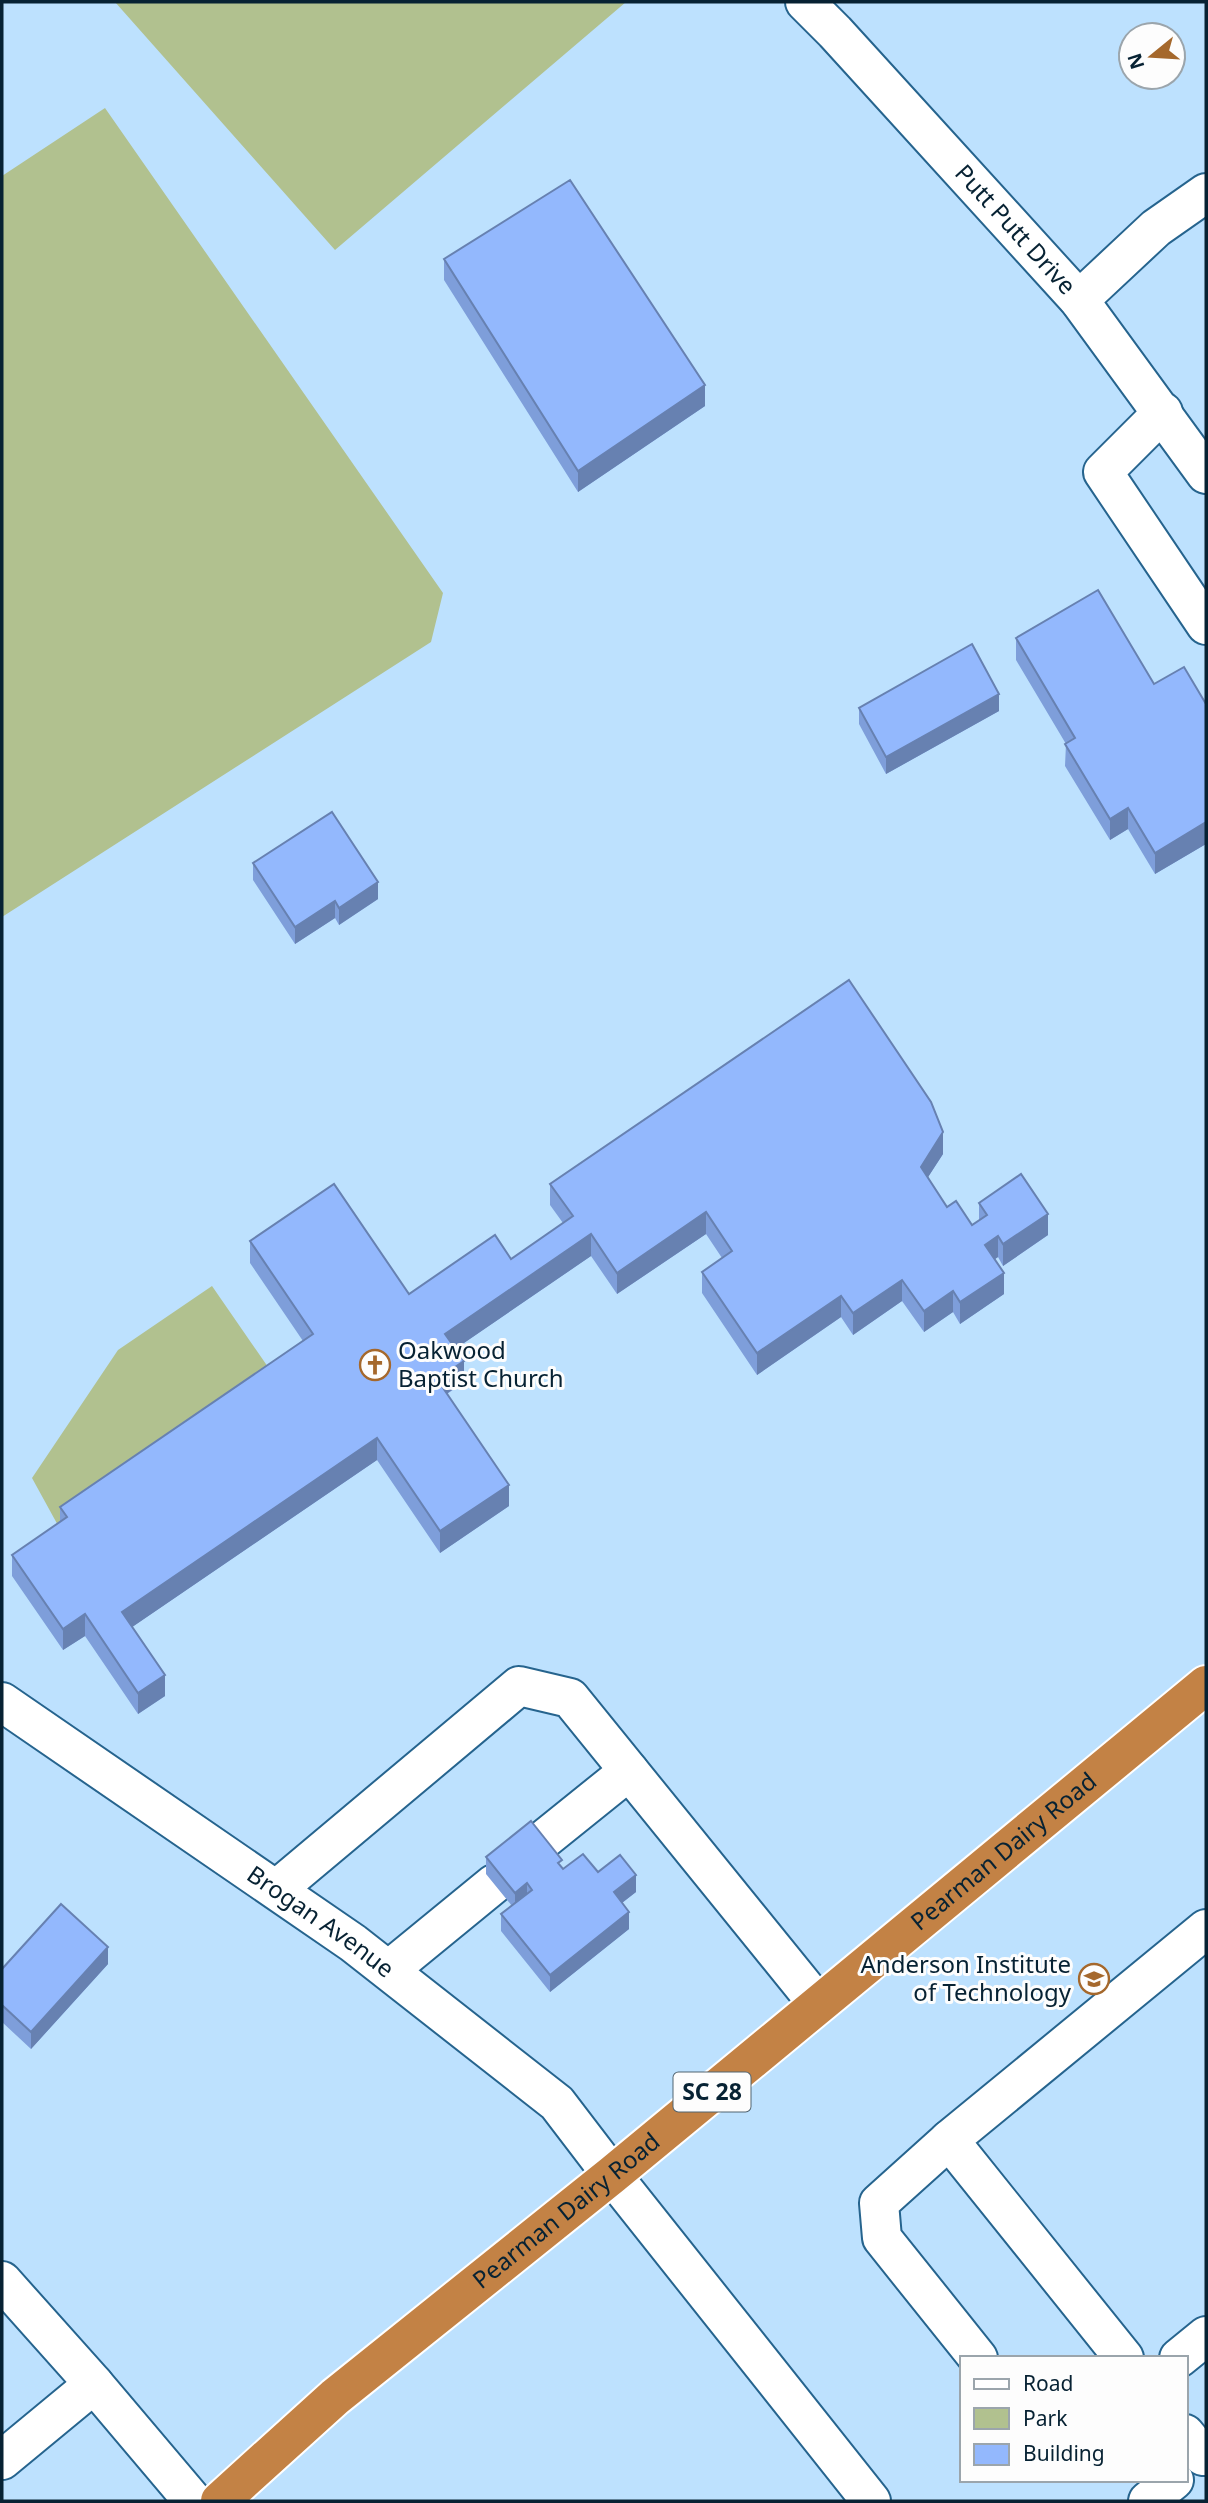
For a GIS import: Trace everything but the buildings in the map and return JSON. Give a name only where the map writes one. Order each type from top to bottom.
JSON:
[{"type":"highway","name":"Pearman Dairy Road","points":[[220,2501],[335,2397],[612,2175],[1206,1685]]},
{"type":"street","name":"Putt Putt Drive","points":[[805,2],[1080,300],[1206,474]]},
{"type":"street","points":[[1080,300],[1156,228],[1206,193]]},
{"type":"street","points":[[1163,412],[1103,472],[1206,625]]},
{"type":"street","points":[[277,1889],[519,1686],[570,1698],[818,2004]]},
{"type":"street","name":"Brogan Avenue","points":[[2,1702],[277,1889],[389,1970],[557,2103],[872,2501]]},
{"type":"street","points":[[537,1845],[629,1771]]},
{"type":"street","points":[[389,1970],[494,1884]]},
{"type":"street","points":[[976,2356],[882,2238],[879,2203],[949,2140],[1206,1929]]},
{"type":"street","points":[[949,2140],[1122,2356]]},
{"type":"street","points":[[2,2281],[94,2384],[192,2501]]},
{"type":"street","points":[[1181,2356],[1206,2336]]},
{"type":"street","points":[[2,2460],[94,2384]]},
{"type":"street","points":[[1148,2501],[1172,2482]]},
{"type":"green space","points":[[115,2],[626,2],[335,250]]},
{"type":"green space","points":[[105,108],[443,593],[431,642],[2,917],[2,176]]},
{"type":"green space","points":[[212,1286],[277,1380],[60,1529],[32,1478],[118,1350]]},
{"type":"place","name":"Oakwood Baptist Church","points":[[375,1365]]},
{"type":"place","name":"Anderson Institute of Technology","points":[[1094,1979]]}]
